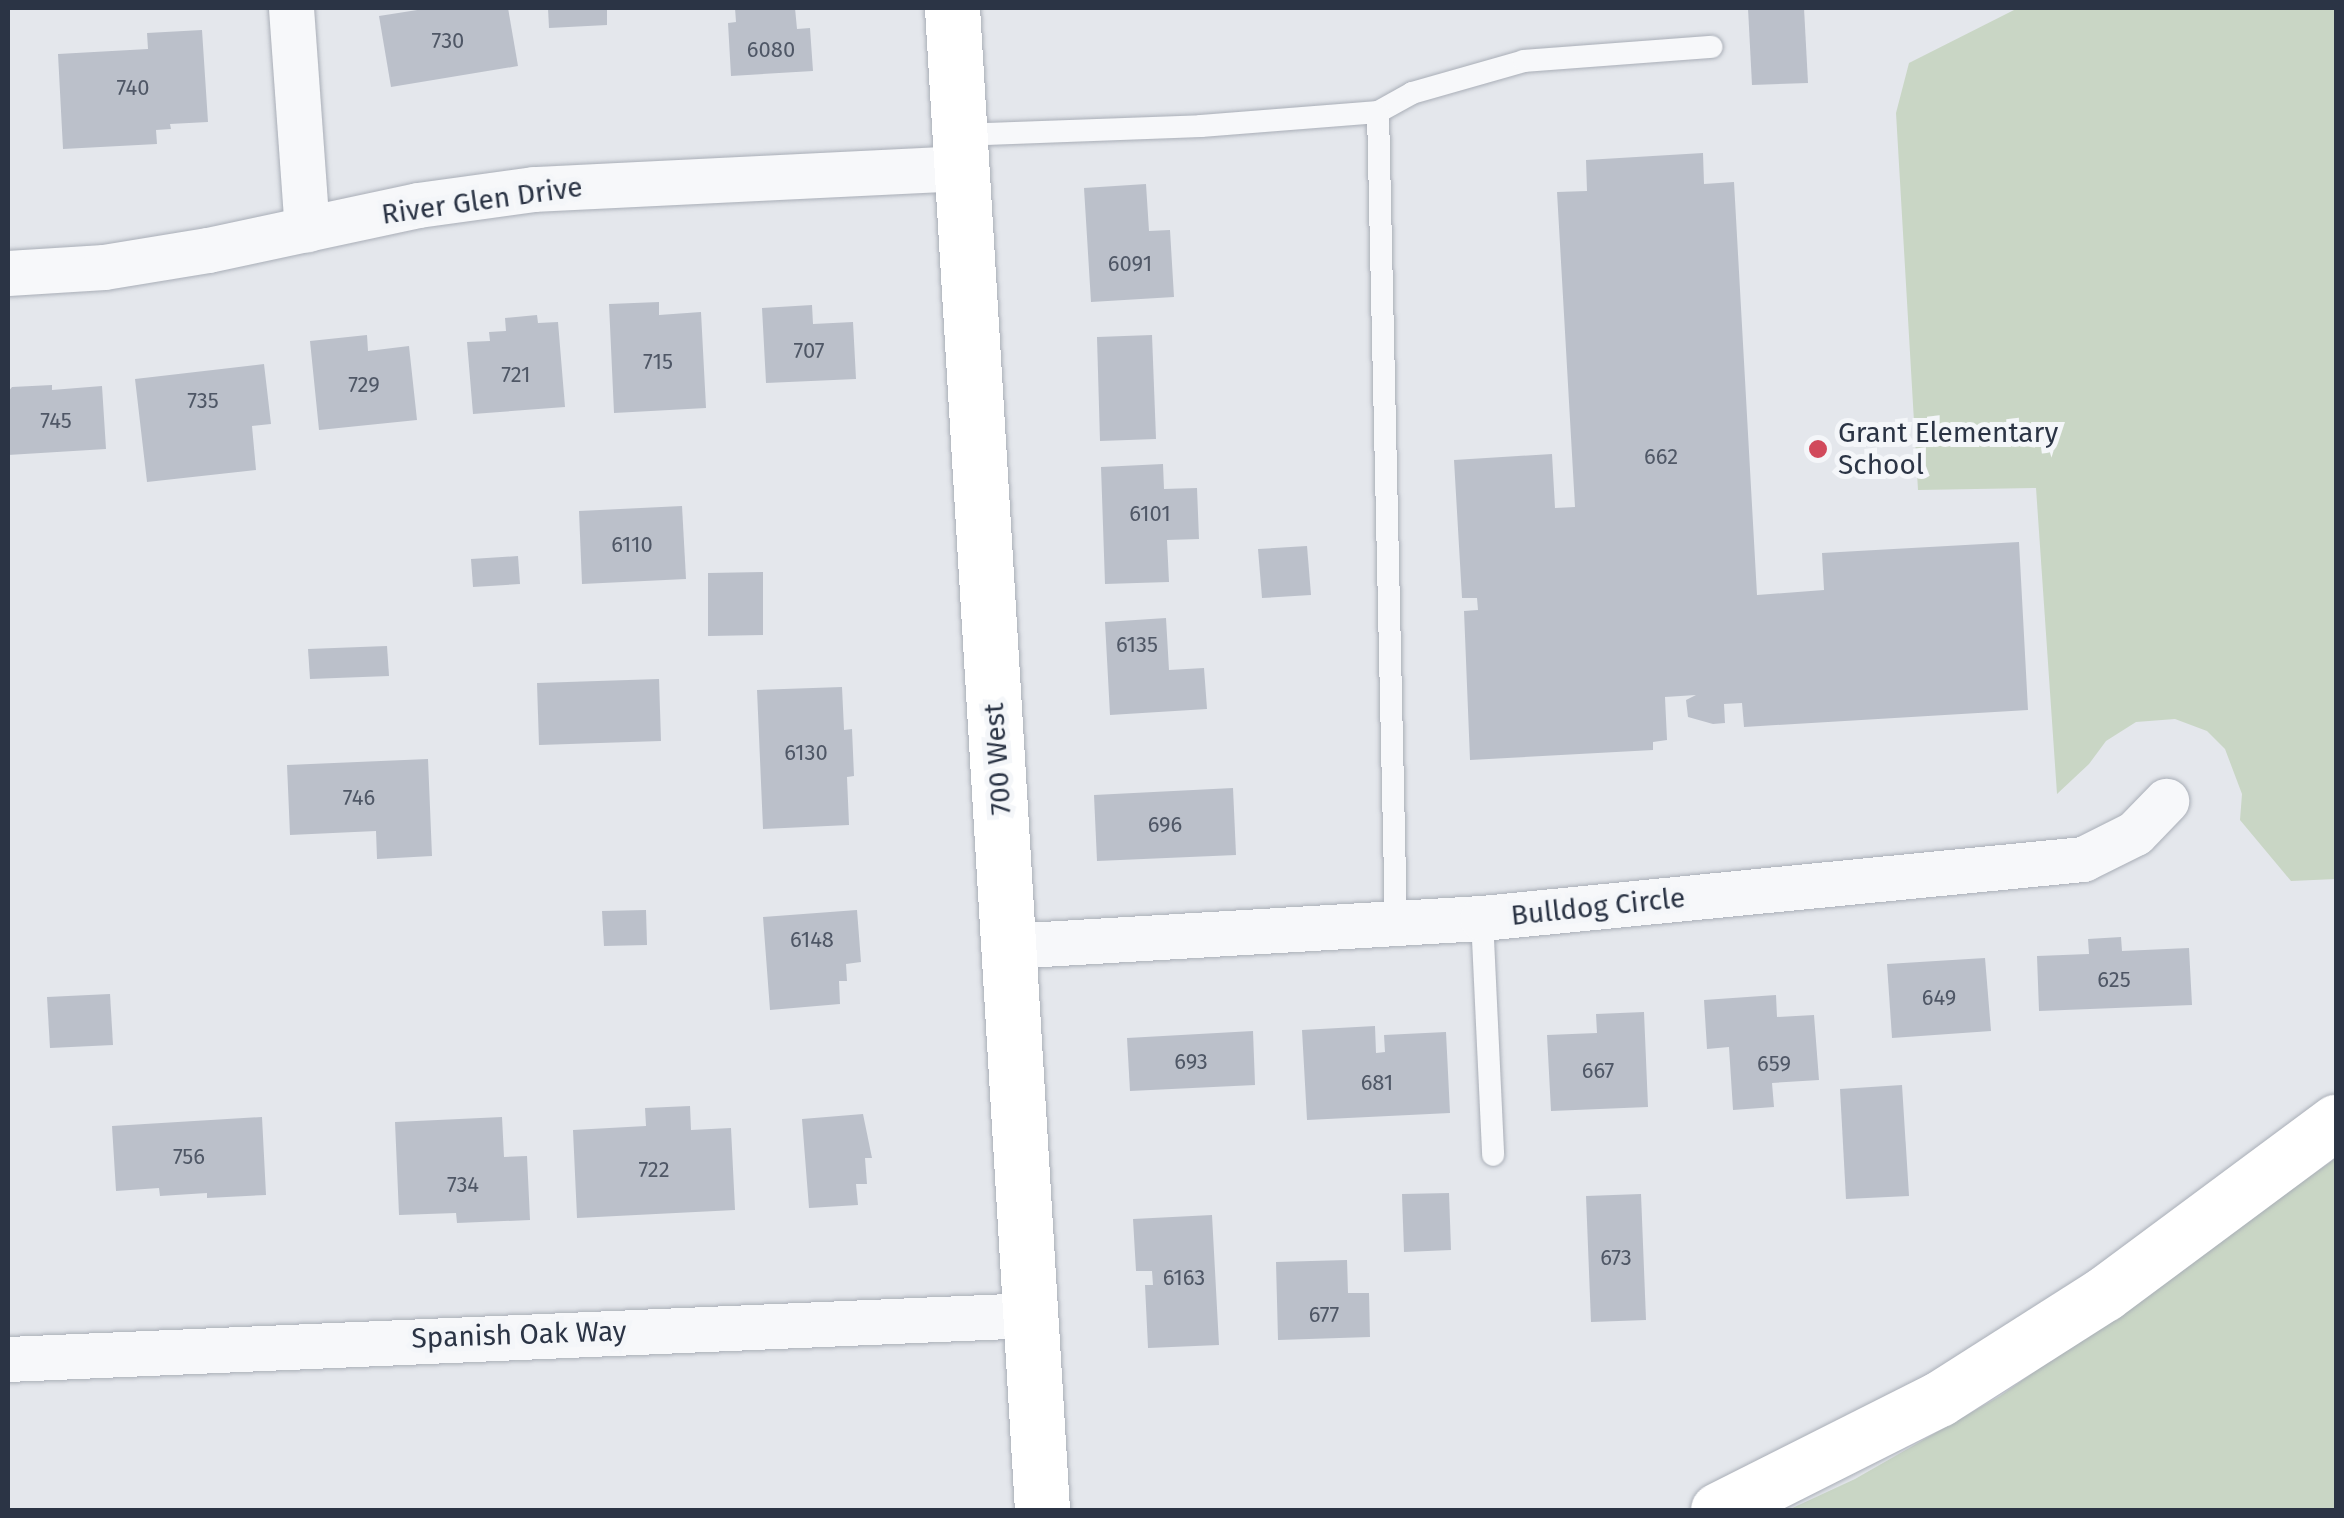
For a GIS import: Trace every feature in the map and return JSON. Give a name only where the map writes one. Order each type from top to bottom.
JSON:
[{"type":"main road","name":"700 West","points":[[952,8],[1042,1509]]},
{"type":"main road","points":[[1718,1510],[1939,1399],[2104,1294],[2336,1122]]},
{"type":"street","points":[[291,8],[307,229]]},
{"type":"street","name":"River Glen Drive","points":[[8,273],[104,267],[418,205],[534,188],[960,152]]},
{"type":"street","name":"Bulldog Circle","points":[[1009,946],[1482,918],[2083,859],[2135,833],[2166,802]]},
{"type":"street","name":"Spanish Oak Way","points":[[8,1359],[1032,1315]]},
{"type":"lane","points":[[960,152],[1378,112],[1412,92],[1524,61],[1711,47]]},
{"type":"lane","points":[[1378,112],[1396,923]]},
{"type":"lane","points":[[1482,918],[1493,1155]]},
{"type":"green space","points":[[2018,8],[2336,8],[2336,879],[2291,881],[2240,820],[2242,794],[2225,749],[2207,731],[2175,719],[2136,722],[2106,741],[2089,764],[2057,794],[2036,488],[1918,490],[1896,113],[1909,63]]},
{"type":"green space","points":[[2336,1158],[2336,1510],[1788,1510],[1855,1479],[2000,1396]]},
{"type":"building","points":[[430,8],[508,8],[518,66],[391,87],[379,16]]},
{"type":"building","points":[[548,8],[607,8],[607,25],[549,28]]},
{"type":"building","points":[[735,8],[795,8],[797,29],[810,28],[813,71],[731,76],[728,23],[736,22]]},
{"type":"building","points":[[1748,8],[1804,8],[1808,83],[1752,85]]},
{"type":"building","points":[[202,30],[208,122],[170,124],[171,129],[156,130],[157,144],[63,149],[58,54],[148,49],[147,33]]},
{"type":"building","points":[[1703,153],[1704,184],[1734,182],[1757,595],[1824,590],[1822,553],[2019,542],[2028,710],[1744,727],[1742,703],[1724,704],[1725,723],[1713,724],[1688,717],[1686,700],[1696,695],[1665,697],[1667,740],[1653,742],[1653,750],[1470,760],[1464,611],[1478,610],[1477,598],[1462,598],[1454,460],[1552,454],[1555,508],[1575,507],[1557,192],[1587,191],[1586,160]]},
{"type":"building","points":[[1146,184],[1149,231],[1170,230],[1174,297],[1091,302],[1084,188]]},
{"type":"building","points":[[659,302],[659,315],[701,312],[706,408],[614,413],[609,304]]},
{"type":"building","points":[[812,305],[813,324],[853,322],[856,379],[766,383],[762,308]]},
{"type":"building","points":[[537,315],[538,323],[558,322],[565,407],[473,414],[467,342],[490,341],[489,332],[506,331],[505,318]]},
{"type":"building","points":[[367,335],[368,351],[409,346],[417,420],[319,430],[310,341]]},
{"type":"building","points":[[1152,335],[1156,439],[1100,441],[1097,337]]},
{"type":"building","points":[[264,364],[271,424],[252,426],[256,470],[147,482],[135,379]]},
{"type":"building","points":[[52,385],[52,390],[102,386],[106,449],[8,455],[8,392],[12,387]]},
{"type":"building","points":[[1163,464],[1164,489],[1197,488],[1199,539],[1167,540],[1169,582],[1105,584],[1101,467]]},
{"type":"building","points":[[682,506],[686,579],[582,584],[579,511]]},
{"type":"building","points":[[1307,546],[1311,595],[1262,598],[1258,549]]},
{"type":"building","points":[[518,556],[520,584],[473,587],[471,559]]},
{"type":"building","points":[[763,572],[763,635],[708,636],[708,573]]},
{"type":"building","points":[[1166,618],[1169,670],[1204,668],[1207,709],[1110,715],[1105,622]]},
{"type":"building","points":[[387,646],[389,676],[310,679],[308,649]]},
{"type":"building","points":[[659,679],[661,741],[539,745],[537,683]]},
{"type":"building","points":[[842,687],[844,730],[852,729],[854,776],[847,777],[849,825],[763,829],[757,690]]},
{"type":"building","points":[[428,759],[432,856],[377,859],[376,831],[290,835],[287,765]]},
{"type":"building","points":[[1233,788],[1236,855],[1097,861],[1094,795]]},
{"type":"building","points":[[646,910],[647,945],[604,946],[602,911]]},
{"type":"building","points":[[857,910],[861,962],[846,964],[847,981],[839,981],[840,1004],[770,1010],[763,917]]},
{"type":"building","points":[[2121,937],[2122,951],[2189,948],[2192,1005],[2039,1011],[2037,956],[2089,954],[2088,939]]},
{"type":"building","points":[[1985,958],[1991,1031],[1892,1038],[1887,964]]},
{"type":"building","points":[[110,994],[113,1045],[50,1048],[47,997]]},
{"type":"building","points":[[1776,995],[1777,1017],[1814,1015],[1819,1080],[1772,1083],[1774,1107],[1733,1110],[1729,1047],[1707,1049],[1704,1000]]},
{"type":"building","points":[[1644,1012],[1648,1107],[1551,1111],[1547,1035],[1597,1033],[1596,1014]]},
{"type":"building","points":[[1375,1026],[1376,1053],[1385,1052],[1384,1035],[1446,1032],[1450,1113],[1307,1120],[1302,1030]]},
{"type":"building","points":[[1253,1031],[1255,1085],[1130,1091],[1127,1038]]},
{"type":"building","points":[[1902,1085],[1909,1196],[1846,1199],[1840,1089]]},
{"type":"building","points":[[690,1106],[691,1130],[731,1128],[735,1210],[577,1218],[573,1130],[646,1126],[645,1108]]},
{"type":"building","points":[[863,1114],[872,1158],[865,1158],[867,1184],[856,1184],[858,1205],[809,1208],[802,1119]]},
{"type":"building","points":[[262,1117],[266,1195],[207,1198],[207,1193],[160,1196],[159,1188],[116,1191],[112,1126]]},
{"type":"building","points":[[502,1117],[504,1157],[527,1156],[530,1220],[457,1223],[456,1213],[399,1215],[395,1122]]},
{"type":"building","points":[[1449,1193],[1451,1250],[1404,1252],[1402,1194]]},
{"type":"building","points":[[1641,1194],[1646,1320],[1591,1322],[1586,1196]]},
{"type":"building","points":[[1212,1215],[1219,1345],[1148,1348],[1145,1285],[1153,1285],[1152,1271],[1136,1271],[1133,1219]]},
{"type":"building","points":[[1347,1260],[1348,1293],[1369,1293],[1370,1337],[1278,1340],[1276,1262]]},
{"type":"place","name":"Grant Elementary School","points":[[1818,449]]}]
